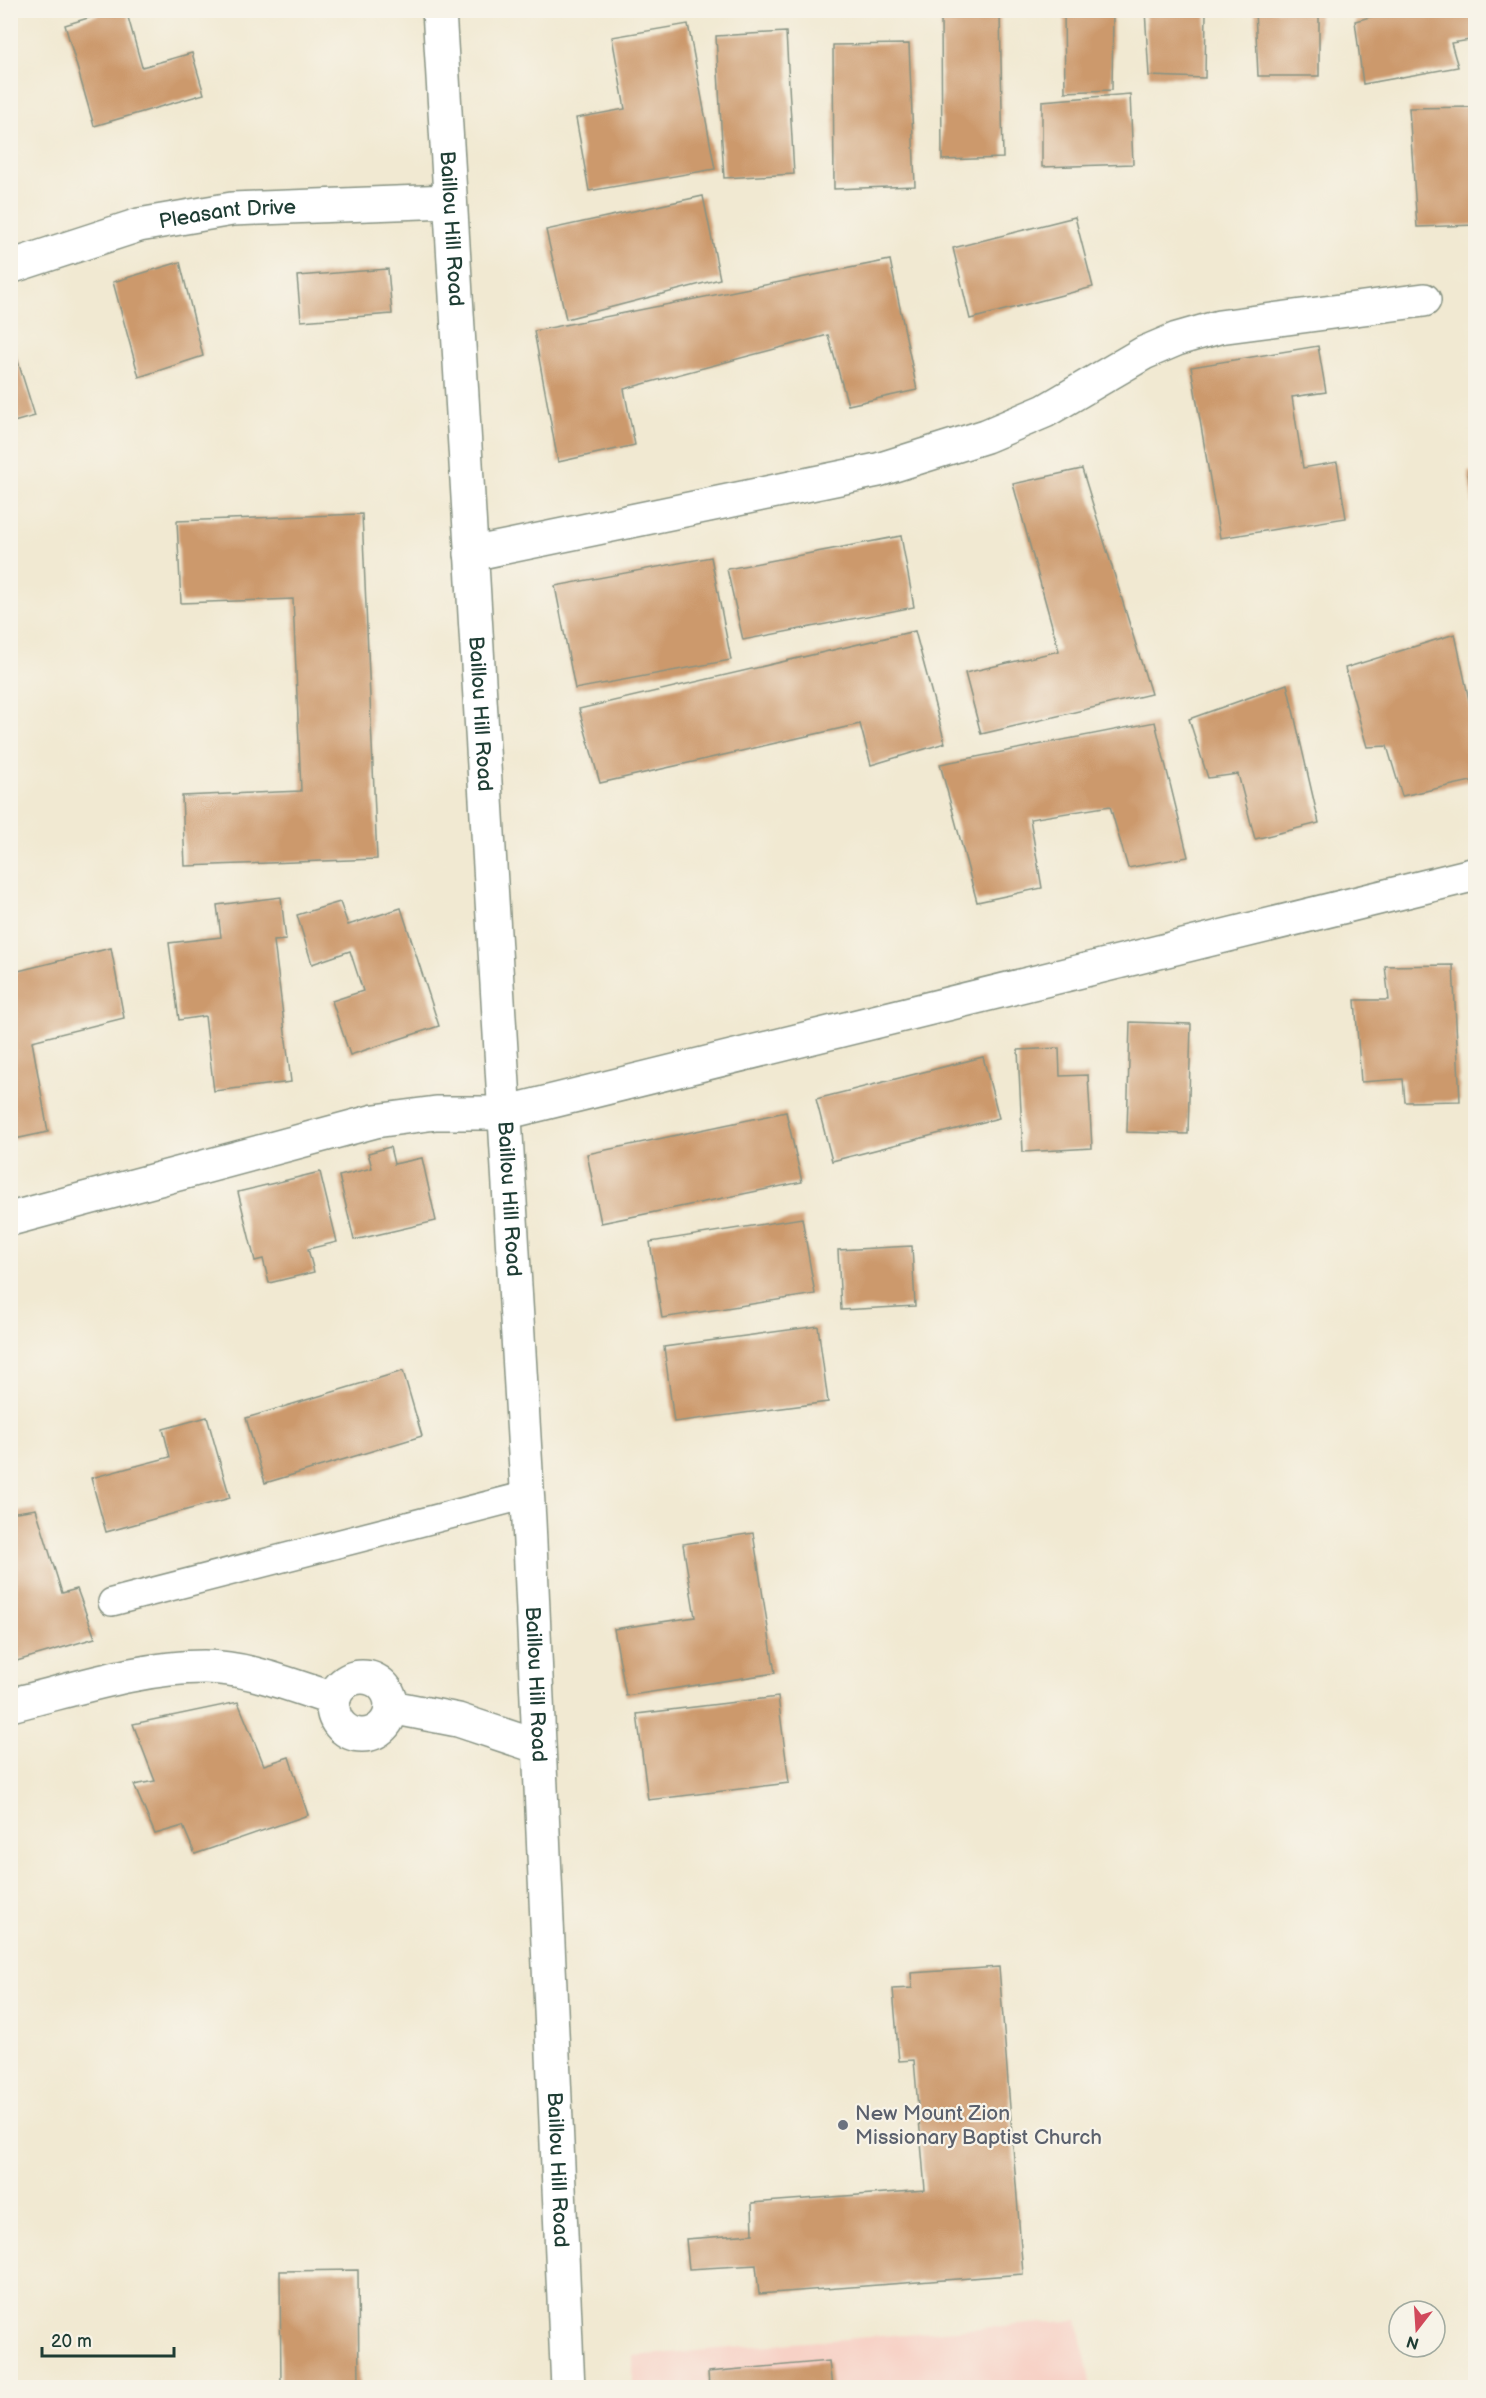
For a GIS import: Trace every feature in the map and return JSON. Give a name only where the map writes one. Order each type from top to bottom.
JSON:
[{"type":"street","name":"Baillou Hill Road","points":[[439,10],[527,1495],[568,2388]]},
{"type":"street","name":"Pleasant Drive","points":[[10,267],[139,225],[232,209],[450,201]]},
{"type":"street","points":[[471,554],[878,470],[986,436],[1045,411],[1144,354],[1177,339],[1219,327],[1424,300]]},
{"type":"street","points":[[10,1219],[375,1121],[436,1113],[504,1113],[1476,874]]},
{"type":"street","points":[[10,1705],[151,1671],[206,1667],[250,1673],[334,1699]]},
{"type":"street","points":[[365,1677],[377,1681],[389,1694],[391,1707],[385,1724],[372,1733],[358,1734],[345,1729],[335,1718],[334,1699],[340,1685],[353,1678],[365,1677]]},
{"type":"street","points":[[391,1707],[458,1720],[538,1747]]},
{"type":"lane","points":[[112,1602],[527,1495]]},
{"type":"shaded area","points":[[1078,2320],[1091,2387],[633,2388],[633,2356]]},
{"type":"building","points":[[114,10],[126,10],[142,67],[192,53],[204,94],[94,126],[65,25]]},
{"type":"building","points":[[1064,10],[1113,10],[1112,90],[1065,92]]},
{"type":"building","points":[[1145,10],[1206,10],[1205,78],[1149,76]]},
{"type":"building","points":[[1255,10],[1319,10],[1319,76],[1258,76]]},
{"type":"building","points":[[1396,10],[1476,10],[1476,39],[1451,43],[1458,67],[1363,84],[1355,21]]},
{"type":"building","points":[[1000,13],[1003,158],[942,160],[941,16]]},
{"type":"building","points":[[688,24],[715,169],[589,191],[576,118],[625,109],[612,37]]},
{"type":"building","points":[[786,32],[794,174],[724,178],[716,36]]},
{"type":"building","points":[[909,44],[915,186],[834,189],[833,45]]},
{"type":"building","points":[[1130,94],[1133,164],[1042,167],[1042,101]]},
{"type":"building","points":[[1476,107],[1476,225],[1417,227],[1409,108]]},
{"type":"building","points":[[703,196],[720,279],[566,319],[546,230]]},
{"type":"building","points":[[1075,217],[1093,287],[970,319],[953,248]]},
{"type":"building","points":[[890,260],[917,390],[848,405],[828,335],[624,389],[635,445],[558,462],[534,331]]},
{"type":"building","points":[[180,262],[203,356],[139,377],[113,282]]},
{"type":"building","points":[[388,269],[392,314],[301,321],[297,276]]},
{"type":"building","points":[[10,340],[35,416],[10,423]]},
{"type":"building","points":[[1318,346],[1326,392],[1292,397],[1303,468],[1337,462],[1346,518],[1220,538],[1191,367]]},
{"type":"building","points":[[1082,469],[1151,694],[981,734],[965,673],[1059,651],[1013,484]]},
{"type":"building","points":[[1476,471],[1476,512],[1474,512],[1468,472]]},
{"type":"building","points":[[362,514],[377,859],[185,866],[182,796],[301,791],[293,599],[181,603],[177,521]]},
{"type":"building","points":[[901,536],[914,607],[743,640],[727,569]]},
{"type":"building","points":[[711,557],[731,660],[575,689],[555,586]]},
{"type":"building","points":[[915,631],[945,743],[871,765],[860,724],[600,783],[579,709]]},
{"type":"building","points":[[1455,634],[1476,733],[1476,780],[1402,796],[1387,746],[1367,747],[1345,668]]},
{"type":"building","points":[[1287,684],[1319,823],[1255,839],[1238,774],[1208,778],[1189,719]]},
{"type":"building","points":[[1155,722],[1188,857],[1128,868],[1110,806],[1030,819],[1042,888],[977,902],[940,764]]},
{"type":"building","points":[[281,897],[286,940],[274,941],[291,1082],[214,1091],[205,1016],[179,1020],[169,943],[221,937],[217,905]]},
{"type":"building","points":[[340,902],[348,925],[401,908],[439,1026],[350,1055],[332,1001],[363,991],[350,951],[312,964],[297,915]]},
{"type":"building","points":[[111,948],[124,1018],[32,1041],[48,1132],[10,1140],[10,973]]},
{"type":"building","points":[[1453,965],[1460,1101],[1405,1102],[1403,1079],[1361,1082],[1355,1000],[1389,1000],[1385,966]]},
{"type":"building","points":[[1130,1022],[1191,1024],[1188,1134],[1127,1132]]},
{"type":"building","points":[[1059,1048],[1060,1076],[1088,1075],[1092,1148],[1023,1152],[1018,1050]]},
{"type":"building","points":[[983,1057],[999,1118],[832,1161],[816,1099]]},
{"type":"building","points":[[786,1112],[802,1182],[601,1223],[587,1154]]},
{"type":"building","points":[[390,1147],[394,1164],[422,1158],[436,1221],[354,1240],[339,1176],[372,1168],[368,1153]]},
{"type":"building","points":[[320,1172],[337,1242],[308,1249],[314,1272],[269,1283],[263,1259],[255,1261],[238,1192]]},
{"type":"building","points":[[802,1218],[815,1294],[662,1318],[650,1242]]},
{"type":"building","points":[[912,1246],[915,1306],[841,1310],[838,1250]]},
{"type":"building","points":[[818,1326],[828,1402],[674,1422],[664,1347]]},
{"type":"building","points":[[403,1371],[422,1436],[265,1483],[246,1418]]},
{"type":"building","points":[[207,1417],[230,1498],[106,1532],[91,1478],[170,1457],[163,1429]]},
{"type":"building","points":[[36,1509],[62,1593],[77,1589],[95,1638],[10,1663],[10,1513]]},
{"type":"building","points":[[753,1533],[775,1673],[626,1696],[614,1629],[695,1617],[683,1544]]},
{"type":"building","points":[[778,1697],[789,1783],[648,1800],[637,1714]]},
{"type":"building","points":[[238,1702],[264,1765],[289,1757],[308,1815],[195,1854],[183,1826],[155,1834],[134,1785],[155,1781],[133,1724]]},
{"type":"building","points":[[999,1967],[1023,2274],[759,2294],[756,2265],[689,2269],[686,2239],[753,2234],[752,2203],[925,2190],[914,2060],[899,2061],[893,1989],[912,1988],[911,1973]]},
{"type":"building","points":[[358,2270],[359,2388],[281,2388],[280,2271]]},
{"type":"building","points":[[829,2361],[832,2388],[709,2388],[708,2372]]},
{"type":"place","name":"New Mount Zion Missionary Baptist Church","points":[[843,2125]]}]
